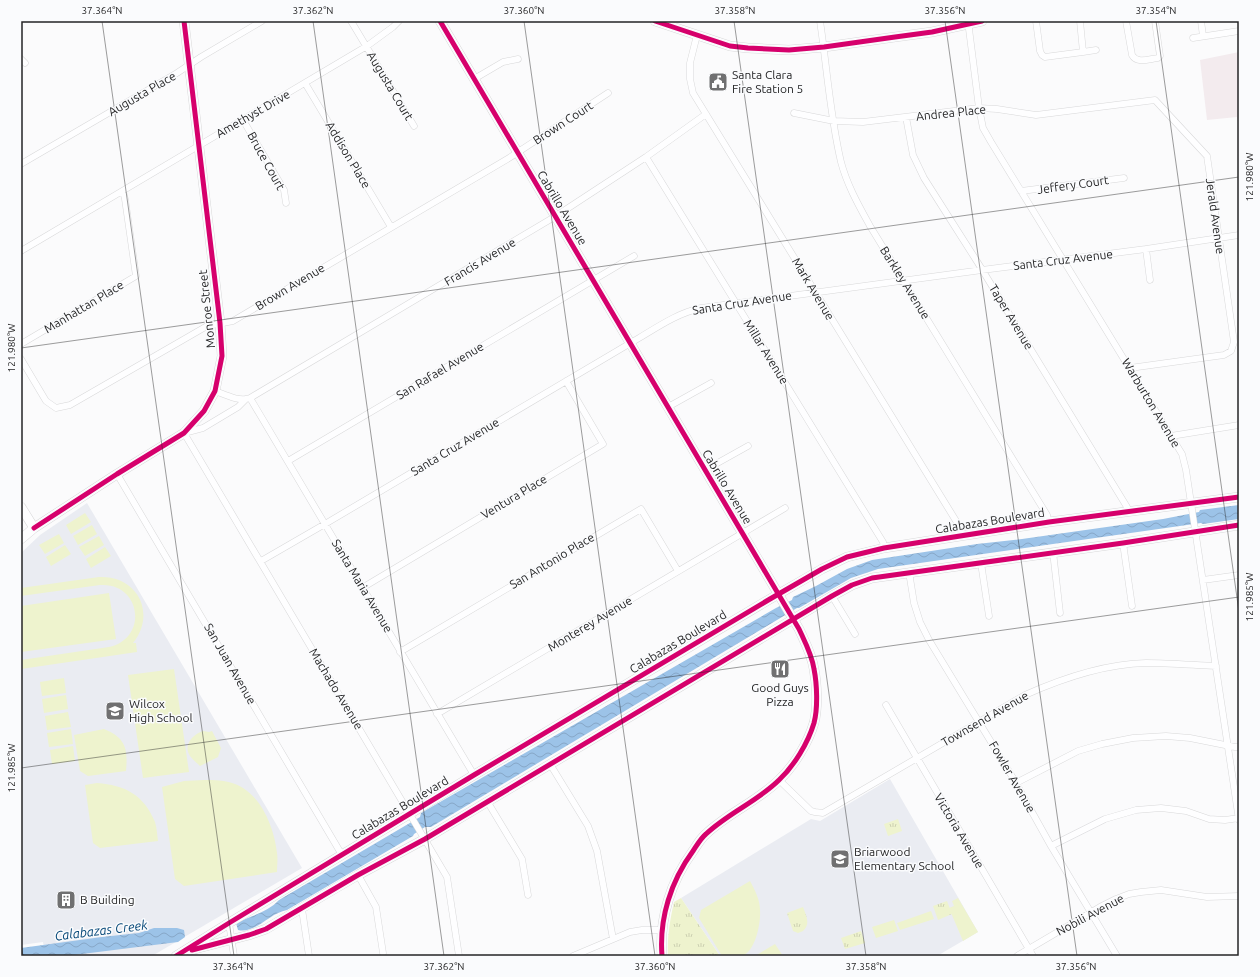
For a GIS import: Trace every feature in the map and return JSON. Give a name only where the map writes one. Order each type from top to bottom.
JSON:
[{"type":"street","name":"Monroe Street","points":[[21,539],[34,528],[184,433],[204,411],[215,391],[222,356],[220,323],[184,21]]},
{"type":"street","name":"Augusta Place","points":[[21,164],[177,73],[262,21]]},
{"type":"street","points":[[351,21],[367,46]]},
{"type":"street","name":"Amethyst Drive","points":[[21,251],[306,84],[367,46],[399,21]]},
{"type":"street","name":"Cabrillo Avenue","points":[[440,21],[789,612],[806,643],[814,668],[817,686],[816,704],[814,723],[807,740],[795,761],[779,780],[769,789],[718,823],[705,835],[684,863],[669,897],[662,930],[662,956]]},
{"type":"street","points":[[655,21],[730,46],[789,50],[824,47],[932,32],[968,22],[982,21]]},
{"type":"street","name":"Barkley Avenue","points":[[820,21],[834,121],[842,163],[852,192],[870,226],[1047,514],[1049,522]]},
{"type":"street","points":[[1036,21],[1040,51],[1045,57],[1096,50]]},
{"type":"street","points":[[1080,21],[1084,52]]},
{"type":"street","points":[[1126,21],[1132,55],[1134,59],[1138,61],[1158,58],[1160,56],[1155,21]]},
{"type":"street","points":[[1201,21],[1203,36]]},
{"type":"street","name":"Warburton Avenue","points":[[968,22],[983,128],[1062,260],[1182,454],[1192,508],[1239,819]]},
{"type":"street","points":[[1193,38],[1239,31]]},
{"type":"street","name":"Mark Avenue","points":[[697,35],[690,63],[690,79],[693,93],[961,529],[962,535]]},
{"type":"street","name":"Augusta Court","points":[[367,46],[414,126]]},
{"type":"street","points":[[474,79],[503,62],[518,59]]},
{"type":"street","name":"Addison Place","points":[[306,84],[391,227]]},
{"type":"street","name":"Brown Court","points":[[518,152],[608,93]]},
{"type":"street","name":"Andrea Place","points":[[794,113],[834,121],[863,122],[979,108],[997,109],[1036,115],[1155,100]]},
{"type":"street","name":"Jerald Avenue","points":[[1130,368],[1224,355],[1231,351],[1234,342],[1206,156],[1155,100]]},
{"type":"street","name":"Francis Avenue","points":[[184,433],[204,428],[238,407],[248,398],[556,216],[646,157],[706,114]]},
{"type":"street","name":"Taper Avenue","points":[[906,117],[913,154],[924,178],[982,270],[1127,507],[1128,511]]},
{"type":"street","name":"Bruce Court","points":[[243,120],[284,190],[286,203]]},
{"type":"street","name":"Brown Avenue","points":[[21,359],[46,401],[56,408],[70,405],[207,326],[233,321],[518,152]]},
{"type":"street","name":"Millar Avenue","points":[[646,157],[883,542],[884,548]]},
{"type":"street","name":"Jeffery Court","points":[[1021,191],[1124,178]]},
{"type":"street","name":"Manhattan Place","points":[[21,344],[136,276],[123,192]]},
{"type":"street","name":"Santa Cruz Avenue","points":[[260,561],[630,343],[690,310],[903,280],[1239,236]]},
{"type":"street","points":[[1146,249],[1150,280]]},
{"type":"street","name":"San Rafael Avenue","points":[[288,461],[634,256]]},
{"type":"street","name":"Ventura Place","points":[[362,588],[603,444],[566,381]]},
{"type":"street","points":[[668,408],[711,383]]},
{"type":"street","points":[[215,391],[227,396],[248,398]]},
{"type":"street","name":"Santa Maria Avenue","points":[[248,398],[288,461],[474,775]]},
{"type":"street","points":[[1171,436],[1239,425]]},
{"type":"street","name":"Machado Avenue","points":[[184,433],[447,877],[460,956]]},
{"type":"street","points":[[705,470],[748,446]]},
{"type":"street","name":"San Juan Avenue","points":[[118,474],[342,855]]},
{"type":"street","name":"Calabazas Boulevard","points":[[179,954],[229,922],[342,855],[412,817],[474,775],[778,594],[822,569],[847,557],[884,548],[962,535],[1128,511],[1192,508],[1239,497]]},
{"type":"street","points":[[21,507],[34,528]]},
{"type":"street","name":"San Antonio Place","points":[[400,652],[641,508],[678,572]]},
{"type":"street","name":"Monterey Avenue","points":[[438,714],[785,508]]},
{"type":"street","name":"Calabazas Boulevard","points":[[179,954],[266,929],[302,909],[422,835],[487,801],[550,764],[789,612],[832,596],[852,585],[872,578],[909,572],[1123,543],[1194,528],[1239,525]]},
{"type":"street","points":[[1123,543],[1132,606]]},
{"type":"street","points":[[1053,552],[1060,613]]},
{"type":"street","points":[[981,563],[989,616]]},
{"type":"street","name":"Fowler Avenue","points":[[909,572],[914,603],[920,622],[1117,956]]},
{"type":"street","points":[[1203,580],[1239,575]]},
{"type":"street","points":[[832,596],[855,634]]},
{"type":"street","name":"Townsend Avenue","points":[[779,780],[811,811],[823,812],[917,759],[1025,695],[1053,683],[1082,673],[1114,666],[1145,663],[1216,666]]},
{"type":"street","name":"Victoria Avenue","points":[[886,705],[1033,956]]},
{"type":"street","points":[[1016,783],[1078,751],[1132,738],[1166,736],[1190,738],[1239,747]]},
{"type":"street","points":[[550,764],[588,826],[597,851],[613,939]]},
{"type":"street","points":[[487,801],[522,859],[528,895]]},
{"type":"street","points":[[1051,846],[1105,819],[1136,810],[1161,808],[1186,811],[1209,819],[1239,819]]},
{"type":"street","points":[[358,875],[376,907],[383,953]]},
{"type":"street","name":"Nobili Avenue","points":[[1017,956],[1116,899],[1141,892],[1161,890],[1207,897],[1239,896]]},
{"type":"street","points":[[302,909],[309,956]]},
{"type":"street","points":[[229,922],[234,956]]},
{"type":"street","points":[[573,956],[624,934],[642,930],[662,930]]},
{"type":"shaded area","points":[[1239,52],[1239,128],[1237,117],[1207,120],[1200,60]]},
{"type":"shaded area","name":"Wilcox High School","points":[[87,503],[302,868],[152,956],[45,956],[43,942],[21,945],[21,553],[40,535]]},
{"type":"shaded area","name":"Briarwood Elementary School","points":[[890,779],[978,932],[937,956],[720,956],[681,898],[811,819],[820,821]]},
{"type":"green space","points":[[85,513],[91,522],[71,534],[66,525]]},
{"type":"green space","points":[[92,525],[97,534],[78,545],[73,536]]},
{"type":"green space","points":[[59,534],[64,543],[45,554],[39,545]]},
{"type":"green space","points":[[99,536],[104,545],[85,556],[79,547]]},
{"type":"green space","points":[[65,545],[71,554],[51,566],[46,557]]},
{"type":"green space","points":[[105,547],[111,556],[91,568],[86,559]]},
{"type":"green space","points":[[99,577],[112,578],[124,582],[133,589],[139,598],[143,608],[143,620],[140,631],[133,643],[136,643],[137,652],[21,669],[21,660],[109,647],[122,642],[130,633],[135,623],[135,612],[131,601],[124,592],[114,586],[100,585],[21,596],[21,588]]},
{"type":"green space","points":[[109,593],[116,639],[21,652],[21,606]]},
{"type":"green space","points":[[174,669],[189,772],[143,778],[128,675]]},
{"type":"green space","points":[[64,678],[66,693],[42,696],[40,682]]},
{"type":"green space","points":[[66,695],[68,709],[44,713],[42,699]]},
{"type":"green space","points":[[68,712],[71,727],[47,730],[45,716]]},
{"type":"green space","points":[[71,729],[73,744],[49,747],[47,733]]},
{"type":"green space","points":[[104,729],[117,736],[124,745],[126,750],[126,771],[88,776],[80,771],[74,735]]},
{"type":"green space","points":[[203,731],[212,731],[221,748],[218,757],[200,766],[190,756],[188,752],[188,744],[195,735]]},
{"type":"green space","points":[[73,746],[75,761],[52,764],[50,750]]},
{"type":"green space","points":[[216,780],[235,784],[252,795],[259,803],[265,812],[273,833],[277,855],[277,872],[184,886],[175,879],[162,787],[184,781]]},
{"type":"green space","points":[[97,783],[125,789],[139,798],[155,822],[158,841],[100,848],[93,843],[85,785]]},
{"type":"green space","points":[[898,819],[902,831],[888,836],[884,824]]},
{"type":"green space","points":[[750,881],[757,895],[760,906],[760,921],[755,941],[748,952],[742,956],[722,956],[699,918],[701,910]]},
{"type":"green space","points":[[681,898],[720,956],[668,956],[671,915],[674,902]]},
{"type":"green space","points":[[958,898],[978,932],[963,941],[949,908],[954,906],[952,901]]},
{"type":"green space","points":[[947,901],[952,914],[938,920],[933,906]]},
{"type":"green space","points":[[803,907],[807,919],[807,925],[803,931],[798,933],[793,931],[787,913]]},
{"type":"green space","points":[[931,911],[934,919],[900,930],[897,923]]},
{"type":"green space","points":[[894,920],[898,931],[876,938],[872,927]]},
{"type":"green space","points":[[861,931],[865,943],[845,949],[841,938]]},
{"type":"green space","points":[[775,944],[783,956],[755,956]]},
{"type":"water","points":[[1239,505],[1239,519],[1203,524],[1201,523],[878,569],[851,578],[797,608],[431,827],[425,827],[413,836],[287,910],[274,915],[251,929],[238,930],[236,923],[270,908],[279,900],[420,817],[421,813],[792,600],[793,597],[847,569],[872,560],[1163,519],[1199,512],[1200,510]]},
{"type":"water","points":[[154,928],[177,928],[184,930],[185,937],[178,942],[66,956],[21,956],[21,948],[139,933]]},
{"type":"cycle path","points":[[34,528],[117,474],[184,433],[204,411],[215,391],[222,356],[220,323],[184,21]]},
{"type":"cycle path","points":[[440,21],[799,629],[812,659],[817,703],[814,723],[804,746],[790,768],[779,780],[704,836],[685,863],[678,875],[668,900],[662,928],[662,956]]},
{"type":"cycle path","points":[[655,21],[730,46],[789,50],[824,47],[932,32],[982,21]]},
{"type":"cycle path","points":[[176,956],[474,775],[770,599],[822,569],[847,557],[884,548],[1049,522],[1239,497]]},
{"type":"cycle path","points":[[192,950],[266,929],[358,875],[425,839],[852,585],[872,578],[1123,543],[1239,525]]},
{"type":"place","name":"Santa Clara Fire Station 5","points":[[718,82]]},
{"type":"place","name":"Good Guys Pizza","points":[[780,669]]},
{"type":"place","name":"Wilcox High School","points":[[115,711]]},
{"type":"place","name":"Briarwood Elementary School","points":[[840,859]]},
{"type":"place","name":"B Building","points":[[66,900]]},
{"type":"water label","name":"Calabazas Creek","points":[[101,930]]}]
